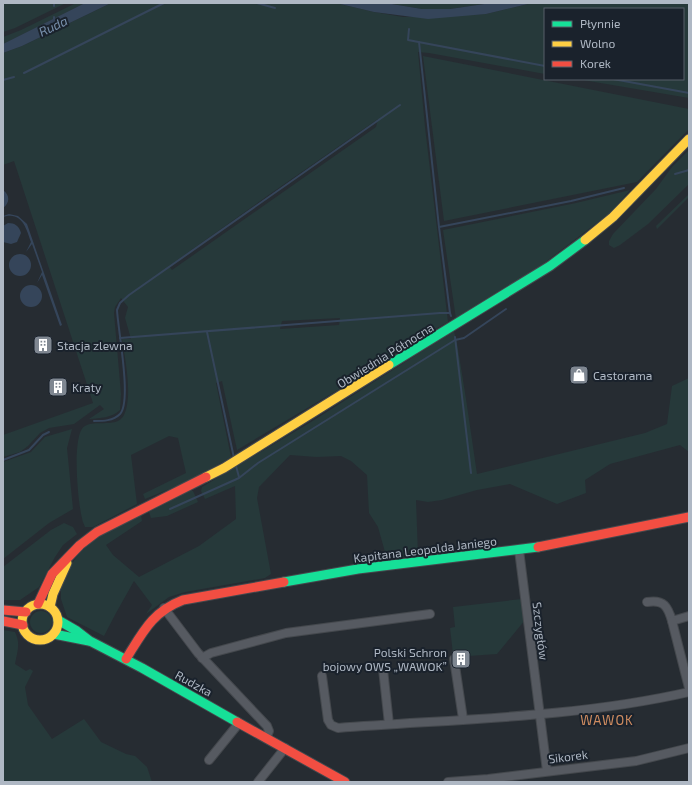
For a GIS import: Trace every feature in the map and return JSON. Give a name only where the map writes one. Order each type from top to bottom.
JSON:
[{"type":"main road","name":"Obwiednia Północna","points":[[38,604],[52,574],[80,545],[97,532],[224,468],[550,266],[577,247],[614,217],[689,139]]},
{"type":"main road","name":"Kapitana Leopolda Janiego","points":[[126,659],[152,619],[164,608],[188,599],[350,570],[519,550],[689,517]]},
{"type":"main road","name":"Obwiednia Północna","points":[[50,607],[53,594],[69,557]]},
{"type":"main road","points":[[38,604],[50,607],[56,612],[58,627],[54,634],[45,640],[36,640],[29,636],[23,625],[26,612],[31,607],[38,604]]},
{"type":"main road","points":[[3,610],[26,612]]},
{"type":"main road","name":"Rudzka","points":[[58,620],[77,631],[90,641],[126,659],[239,722],[340,781]]},
{"type":"main road","points":[[3,621],[23,625]]},
{"type":"main road","name":"Rudzka","points":[[54,634],[90,641]]},
{"type":"street","name":"Szczygłów","points":[[519,550],[547,771]]},
{"type":"street","points":[[648,602],[660,602],[667,606],[689,688]]},
{"type":"street","points":[[164,608],[202,658],[267,726],[268,731],[266,738]]},
{"type":"street","points":[[202,658],[211,653],[286,633],[430,614]]},
{"type":"street","points":[[672,621],[689,616]]},
{"type":"street","points":[[454,659],[463,719]]},
{"type":"street","points":[[383,669],[389,724]]},
{"type":"street","points":[[322,676],[328,720],[331,725],[338,728],[539,714],[623,705],[689,692]]},
{"type":"street","points":[[208,760],[239,722]]},
{"type":"street","points":[[258,782],[284,748]]},
{"type":"street","name":"Sikorek","points":[[448,782],[488,779],[636,761],[689,748]]},
{"type":"shaded area","points":[[3,3],[66,3],[15,28],[3,32]]},
{"type":"shaded area","points":[[76,3],[85,3],[3,44],[3,37],[21,30]]},
{"type":"shaded area","points":[[111,3],[336,3],[403,17],[486,14],[532,3],[689,3],[689,98],[583,80],[684,80],[684,8],[544,8],[544,74],[418,52],[425,127],[448,322],[396,351],[388,360],[237,450],[222,381],[216,383],[231,457],[192,480],[145,499],[143,494],[186,473],[178,438],[169,436],[131,455],[137,504],[93,527],[85,527],[80,510],[77,469],[78,441],[81,431],[85,426],[94,423],[116,422],[124,415],[127,407],[128,377],[122,339],[131,339],[125,318],[128,307],[121,298],[115,307],[114,313],[121,394],[120,410],[109,416],[89,419],[104,409],[100,405],[74,424],[49,428],[40,433],[20,452],[3,457],[3,435],[93,403],[14,161],[3,165],[3,53],[22,46]],"holes":[[[378,119],[376,127],[172,270],[169,266]],[[340,318],[339,325],[280,329],[282,321]]]},
{"type":"shaded area","points":[[386,3],[491,3],[450,9],[422,9]]},
{"type":"shaded area","points":[[423,56],[689,109],[689,129],[637,182],[444,221]]},
{"type":"shaded area","points":[[689,150],[689,184],[648,224],[620,245],[614,248],[609,245],[609,241],[613,234],[656,189],[672,167]]},
{"type":"shaded area","points":[[630,190],[611,212],[543,264],[456,319],[443,230],[576,203]]},
{"type":"shaded area","points":[[689,194],[689,197],[657,229],[656,226]]},
{"type":"shaded area","points":[[454,331],[477,474],[645,433],[667,424],[672,386],[689,378],[689,452],[680,445],[610,464],[585,480],[586,493],[557,504],[510,484],[477,490],[442,500],[428,502],[416,500],[418,555],[384,559],[381,559],[381,553],[385,552],[378,527],[369,513],[367,475],[351,461],[341,456],[316,457],[290,455],[259,487],[257,498],[271,574],[265,578],[185,592],[169,597],[146,614],[152,605],[134,581],[104,636],[67,617],[61,599],[61,591],[58,589],[79,554],[95,540],[141,515],[142,521],[106,545],[113,555],[139,577],[199,546],[236,519],[235,486],[205,499],[201,491],[202,487],[311,422]]},
{"type":"shaded area","points":[[72,429],[67,448],[73,509],[49,523],[3,559],[3,462],[31,452],[45,437]]},
{"type":"shaded area","points":[[189,491],[193,491],[198,502],[167,516],[151,518],[149,512]]},
{"type":"shaded area","points":[[64,523],[73,527],[77,534],[63,545],[39,587],[20,600],[3,600],[3,567],[51,530]]},
{"type":"shaded area","points":[[522,599],[525,620],[497,654],[469,656],[466,660],[463,651],[453,654],[450,628],[455,627],[453,607]]},
{"type":"shaded area","points":[[41,611],[49,614],[52,622],[49,630],[41,633],[33,630],[30,622],[33,614]]},
{"type":"shaded area","points":[[3,630],[15,632],[17,636],[18,648],[15,664],[26,671],[30,669],[33,671],[25,687],[28,705],[52,739],[84,719],[101,742],[126,754],[135,756],[147,767],[152,782],[3,782]]},
{"type":"water","name":"Ruda","points":[[85,3],[111,3],[22,46],[3,53],[3,44]]},
{"type":"water","points":[[336,3],[386,3],[422,9],[450,9],[491,3],[532,3],[486,14],[428,19],[374,12]]},
{"type":"water","points":[[3,190],[7,194],[8,201],[3,208]]},
{"type":"water","points":[[9,214],[18,216],[27,224],[62,325],[60,326],[42,275],[37,283],[42,272],[32,244],[26,252],[31,242],[25,226],[15,216],[3,217]]},
{"type":"water","points":[[8,223],[16,225],[21,233],[17,242],[11,244],[3,242],[3,226]]},
{"type":"water","points":[[20,254],[24,255],[30,261],[30,269],[24,275],[20,276],[16,275],[10,269],[9,265],[10,261],[16,255]]},
{"type":"water","points":[[31,285],[35,286],[41,292],[41,300],[35,306],[31,307],[27,306],[21,300],[20,296],[21,292],[27,286]]},
{"type":"waterway","points":[[24,73],[164,3]]},
{"type":"waterway","points":[[257,3],[275,8]]},
{"type":"waterway","points":[[409,29],[408,40],[544,66]]},
{"type":"waterway","points":[[419,42],[450,313]]},
{"type":"waterway","points":[[3,80],[14,77]]},
{"type":"waterway","points":[[618,80],[689,93]]},
{"type":"waterway","points":[[94,421],[104,421],[114,418],[120,414],[123,407],[125,381],[117,310],[120,303],[129,295],[400,105]]},
{"type":"waterway","points":[[675,174],[689,170]]},
{"type":"waterway","points":[[439,227],[571,201],[624,188]]},
{"type":"waterway","points":[[170,509],[239,478],[258,463],[455,340],[464,338],[506,309]]},
{"type":"waterway","points":[[120,338],[440,313],[450,313],[451,316]]},
{"type":"waterway","points":[[207,332],[234,458]]},
{"type":"waterway","points":[[455,337],[471,473]]},
{"type":"waterway","points":[[3,460],[29,450],[43,435],[49,432]]},
{"type":"waterway","points":[[236,466],[239,477]]},
{"type":"traffic: fast","points":[[389,365],[550,266],[585,240]]},
{"type":"traffic: fast","points":[[284,582],[358,569],[538,547]]},
{"type":"traffic: fast","points":[[58,620],[77,631],[90,641],[142,668],[237,722]]},
{"type":"traffic: fast","points":[[54,634],[89,641]]},
{"type":"traffic: slow","points":[[585,240],[613,217],[689,139]]},
{"type":"traffic: slow","points":[[206,477],[224,468],[389,365]]},
{"type":"traffic: slow","points":[[50,607],[53,594],[67,563]]},
{"type":"traffic: slow","points":[[43,604],[53,609],[57,615],[58,622],[57,629],[53,635],[47,639],[37,640],[27,635],[23,629],[22,619],[27,609],[33,605],[43,604]]},
{"type":"traffic: jam","points":[[38,604],[52,574],[80,545],[97,532],[206,477]]},
{"type":"traffic: jam","points":[[538,547],[689,517]]},
{"type":"traffic: jam","points":[[126,659],[149,624],[163,610],[172,605],[183,600],[284,582]]},
{"type":"traffic: jam","points":[[3,610],[26,612]]},
{"type":"traffic: jam","points":[[3,621],[23,625]]},
{"type":"traffic: jam","points":[[237,722],[345,782]]},
{"type":"place","name":"Stacja zlewna","points":[[43,345]]},
{"type":"place","name":"Castorama","points":[[579,375]]},
{"type":"place","name":"Kraty","points":[[58,387]]},
{"type":"place","name":"Polski Schron bojowy OWS „WAWOK”","points":[[461,659]]},
{"type":"district","name":"WAWOK","points":[[607,720]]}]
